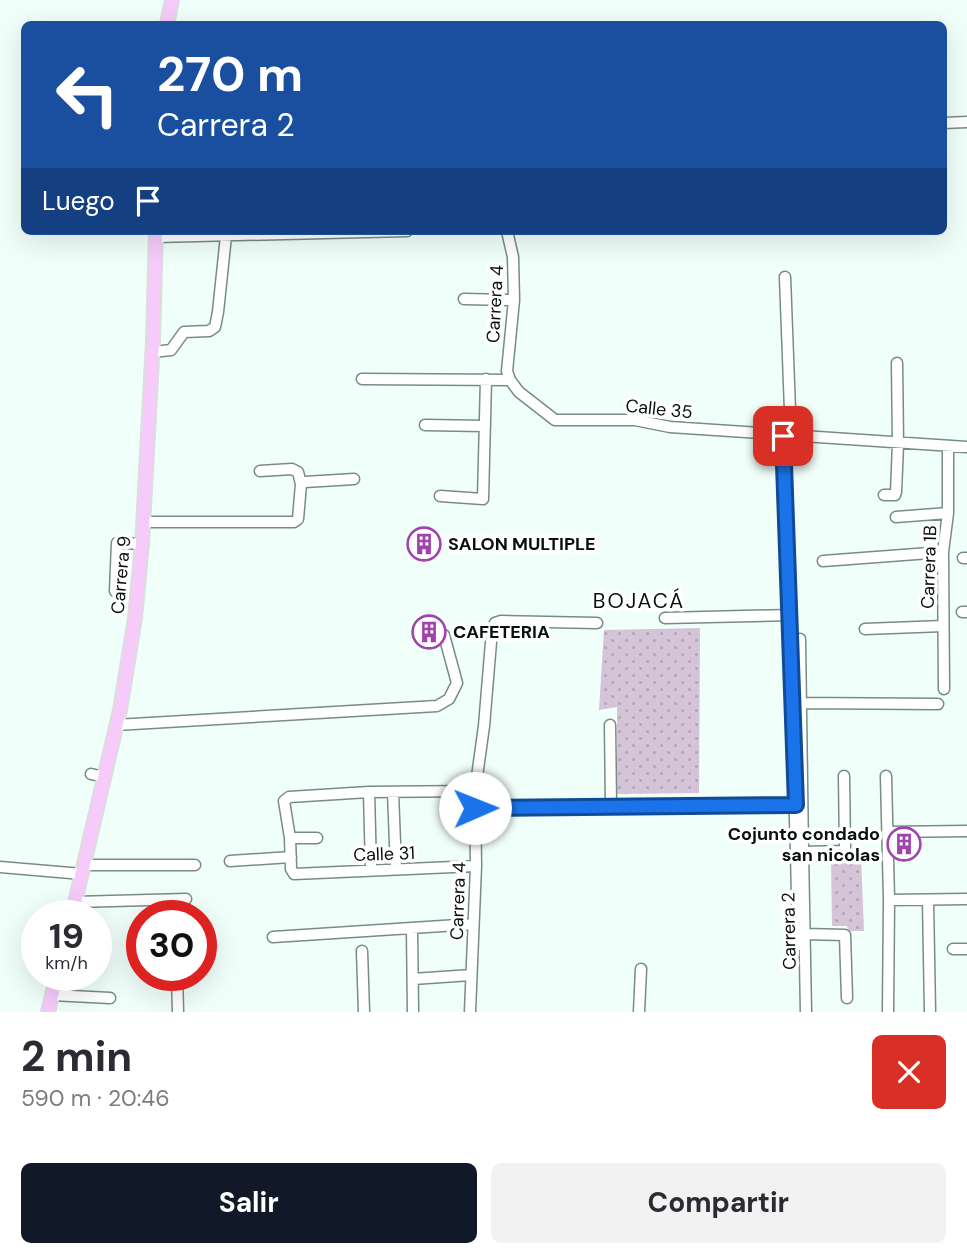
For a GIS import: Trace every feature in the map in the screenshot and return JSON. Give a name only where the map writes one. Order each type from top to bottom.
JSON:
[{"type":"main road","points":[[168,21],[172,0]]},
{"type":"main road","name":"Carrera 9","points":[[76,900],[97,776],[116,725],[135,618],[153,352],[156,235]]},
{"type":"main road","points":[[48,1012],[53,991]]},
{"type":"street","points":[[947,123],[967,122]]},
{"type":"street","points":[[191,235],[262,235]]},
{"type":"street","name":"Carrera 4","points":[[510,235],[514,300],[508,362],[510,380]]},
{"type":"street","points":[[153,352],[171,350],[184,332],[209,331],[215,327],[226,236]]},
{"type":"street","points":[[785,277],[790,615],[800,852],[845,851],[844,776]]},
{"type":"street","points":[[464,299],[514,300]]},
{"type":"street","points":[[884,495],[896,494],[897,363]]},
{"type":"street","points":[[362,379],[510,380]]},
{"type":"street","points":[[440,496],[483,499],[486,379]]},
{"type":"street","name":"Calle 35","points":[[510,380],[530,403],[555,420],[635,420],[670,427],[967,447]]},
{"type":"street","points":[[425,425],[485,426]]},
{"type":"street","name":"Carrera 1B","points":[[944,689],[943,552],[948,513],[948,446]]},
{"type":"street","points":[[143,522],[294,522],[300,515],[301,484],[298,472],[292,469],[260,471]]},
{"type":"street","points":[[301,484],[354,479]]},
{"type":"street","points":[[896,517],[948,513]]},
{"type":"street","points":[[115,591],[120,543],[142,544]]},
{"type":"street","points":[[823,561],[943,552]]},
{"type":"street","points":[[665,618],[790,615]]},
{"type":"street","name":"Carrera 4","points":[[470,1012],[476,866],[475,791],[484,726],[492,630],[495,623],[502,621],[597,623]]},
{"type":"street","points":[[865,629],[943,626]]},
{"type":"street","points":[[116,725],[437,706],[449,699],[457,683],[444,635]]},
{"type":"street","points":[[797,738],[800,639]]},
{"type":"street","points":[[800,703],[938,704]]},
{"type":"street","points":[[610,725],[611,805]]},
{"type":"street","points":[[886,776],[888,1012]]},
{"type":"street","points":[[230,861],[291,857],[284,801],[289,797],[369,792],[475,791]]},
{"type":"street","points":[[369,792],[371,870]]},
{"type":"street","points":[[393,792],[396,869]]},
{"type":"street","points":[[475,808],[799,804]]},
{"type":"street","points":[[887,832],[967,831]]},
{"type":"street","points":[[290,838],[317,838]]},
{"type":"street","name":"Carrera 2","points":[[800,852],[796,889],[800,1012]]},
{"type":"street","name":"Carrera 2","points":[[800,852],[806,1012]]},
{"type":"street","name":"Calle 31","points":[[291,857],[293,873],[476,866]]},
{"type":"street","points":[[0,867],[83,870],[195,865]]},
{"type":"street","points":[[112,906],[186,899]]},
{"type":"street","points":[[889,900],[967,899]]},
{"type":"street","points":[[928,900],[930,1012]]},
{"type":"street","points":[[273,937],[474,924]]},
{"type":"street","points":[[412,929],[413,1012]]},
{"type":"street","points":[[804,934],[845,935],[847,998]]},
{"type":"street","points":[[953,949],[967,949]]},
{"type":"street","points":[[362,951],[364,1012]]},
{"type":"street","points":[[639,1012],[641,969]]},
{"type":"street","points":[[413,979],[471,975]]},
{"type":"street","points":[[177,991],[178,1012]]},
{"type":"street","points":[[52,995],[110,998]]},
{"type":"shaded area","points":[[700,628],[699,793],[617,794],[617,707],[599,710],[604,630]]},
{"type":"shaded area","points":[[861,857],[864,931],[849,931],[847,926],[832,926],[831,858]]},
{"type":"place","name":"SALON MULTIPLE","points":[[424,544]]},
{"type":"place","name":"CAFETERIA","points":[[429,632]]},
{"type":"place","name":"Cojunto condado san nicolas","points":[[904,844]]},
{"type":"district","name":"BOJACÁ","points":[[639,601]]},
{"type":"route","points":[[475,808],[796,805],[783,436]]}]
